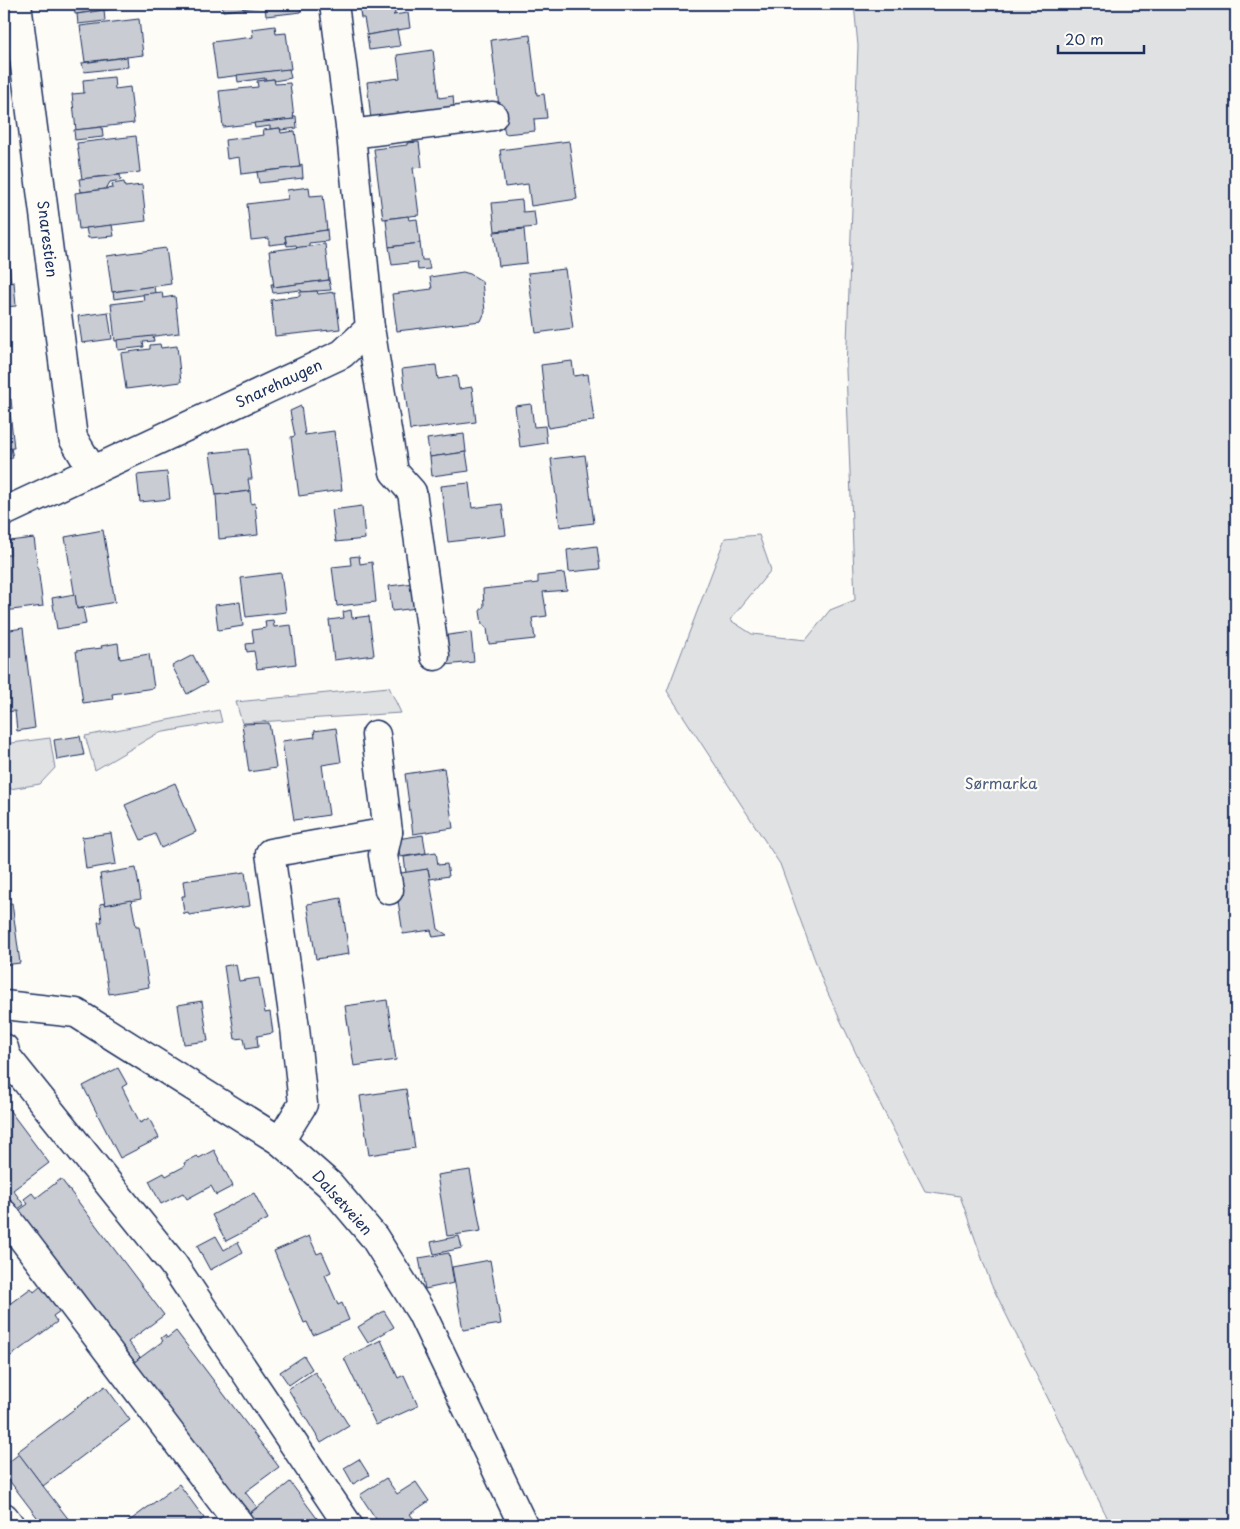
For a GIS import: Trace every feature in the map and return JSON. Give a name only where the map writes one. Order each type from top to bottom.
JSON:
[{"type":"street","name":"Snarestien","points":[[17,4],[74,438],[92,470]]},
{"type":"street","points":[[334,4],[351,134],[370,328],[394,472],[412,492],[435,656]]},
{"type":"street","points":[[351,134],[493,116]]},
{"type":"street","name":"Snarehaugen","points":[[4,512],[342,354],[370,328]]},
{"type":"street","points":[[376,735],[388,832],[383,855],[390,890]]},
{"type":"street","points":[[280,1141],[303,1104],[295,1028],[270,853],[388,832]]},
{"type":"street","name":"Dalsetveien","points":[[4,1005],[76,1013],[280,1141],[330,1185],[374,1237],[421,1312],[523,1525]]},
{"type":"street","points":[[4,1048],[6,1056],[173,1264],[222,1340],[348,1525]]},
{"type":"street","points":[[4,1214],[240,1525]]},
{"type":"street","points":[[4,1518],[10,1525]]},
{"type":"green space","name":"Sørmarka","points":[[854,4],[1236,4],[1236,1525],[1111,1525],[991,1284],[960,1196],[925,1191],[875,1094],[824,985],[780,864],[667,691],[725,538],[759,535],[771,570],[730,620],[752,634],[806,640],[830,610],[855,600],[846,370],[858,46]]},
{"type":"green space","points":[[389,687],[401,713],[242,723],[236,702]]},
{"type":"green space","points":[[219,710],[222,722],[158,733],[95,770],[85,736]]},
{"type":"green space","points":[[50,738],[55,768],[40,784],[4,790],[4,744]]},
{"type":"building","points":[[74,4],[137,4],[137,6],[75,14]]},
{"type":"building","points":[[222,4],[282,4],[223,11]]},
{"type":"building","points":[[300,4],[301,12],[266,16],[265,6]]},
{"type":"building","points":[[359,4],[394,4],[395,14],[393,15],[408,13],[410,28],[367,35],[364,18],[361,18]]},
{"type":"building","points":[[104,10],[105,21],[78,24],[77,14]]},
{"type":"building","points":[[139,19],[143,55],[85,62],[80,26]]},
{"type":"building","points":[[275,26],[276,34],[286,33],[291,69],[217,78],[212,42],[253,37],[252,29]]},
{"type":"building","points":[[397,30],[400,46],[369,50],[367,35]]},
{"type":"building","points":[[530,35],[537,95],[544,94],[547,118],[534,119],[535,131],[505,134],[503,123],[501,123],[491,40]]},
{"type":"building","points":[[433,50],[439,98],[453,96],[454,107],[440,108],[440,111],[371,120],[367,82],[400,78],[397,55]]},
{"type":"building","points":[[127,57],[128,67],[84,72],[82,63]]},
{"type":"building","points":[[289,69],[291,78],[274,81],[274,79],[265,80],[265,78],[238,82],[237,75]]},
{"type":"building","points":[[114,77],[115,89],[130,87],[134,123],[76,130],[72,94],[84,93],[83,80]]},
{"type":"building","points":[[274,79],[275,84],[290,83],[294,119],[223,127],[219,91],[258,87],[257,81]]},
{"type":"building","points":[[293,116],[296,116],[297,128],[281,130],[280,128],[270,129],[270,126],[255,128],[254,123],[294,119]]},
{"type":"building","points":[[102,127],[103,137],[75,140],[74,130]]},
{"type":"building","points":[[280,128],[281,133],[295,131],[300,167],[241,174],[239,157],[227,159],[225,140],[264,135],[263,130]]},
{"type":"building","points":[[136,136],[140,172],[82,179],[77,143]]},
{"type":"building","points":[[569,141],[577,199],[531,206],[528,184],[505,187],[500,150]]},
{"type":"building","points":[[419,142],[422,167],[413,168],[419,215],[383,219],[374,149]]},
{"type":"building","points":[[302,164],[303,178],[259,183],[257,172],[300,167]]},
{"type":"building","points":[[120,175],[121,180],[110,182],[106,189],[81,192],[79,179]]},
{"type":"building","points":[[124,182],[125,187],[142,185],[146,221],[79,229],[75,193],[113,188],[112,184]]},
{"type":"building","points":[[309,187],[310,196],[323,195],[327,230],[285,236],[286,243],[269,245],[269,238],[251,240],[247,204],[288,199],[287,190]]},
{"type":"building","points":[[522,200],[523,212],[534,211],[536,227],[495,231],[492,203]]},
{"type":"building","points":[[408,216],[409,220],[417,219],[420,243],[389,247],[386,219]]},
{"type":"building","points":[[112,225],[114,236],[88,238],[86,228]]},
{"type":"building","points":[[524,229],[527,263],[499,266],[494,232]]},
{"type":"building","points":[[327,230],[328,241],[309,243],[309,246],[297,248],[296,245],[287,246],[285,236]]},
{"type":"building","points":[[8,233],[9,243],[4,244],[4,234]]},
{"type":"building","points":[[420,243],[422,260],[428,260],[430,269],[418,270],[417,262],[392,265],[389,247]]},
{"type":"building","points":[[325,244],[329,280],[274,287],[269,251]]},
{"type":"building","points":[[7,246],[11,283],[4,284],[4,247]]},
{"type":"building","points":[[166,248],[171,284],[112,292],[107,256]]},
{"type":"building","points":[[565,269],[573,328],[536,333],[528,273]]},
{"type":"building","points":[[463,272],[482,281],[485,312],[481,321],[397,331],[392,294],[432,289],[430,277]]},
{"type":"building","points":[[329,280],[331,290],[302,292],[301,290],[273,293],[271,284],[274,287]]},
{"type":"building","points":[[14,282],[16,306],[4,307],[4,284]]},
{"type":"building","points":[[154,286],[155,293],[114,299],[113,292]]},
{"type":"building","points":[[317,291],[318,294],[335,292],[340,329],[275,336],[271,300],[300,296],[300,292]]},
{"type":"building","points":[[162,292],[163,298],[175,296],[179,333],[115,341],[111,304],[144,300],[143,294]]},
{"type":"building","points":[[108,312],[112,339],[82,343],[78,316]]},
{"type":"building","points":[[153,336],[154,341],[143,342],[144,347],[118,350],[117,340]]},
{"type":"building","points":[[160,344],[161,348],[177,346],[181,382],[126,389],[121,353],[150,349],[150,345]]},
{"type":"building","points":[[572,361],[574,376],[588,374],[594,421],[548,428],[541,365]]},
{"type":"building","points":[[4,365],[8,399],[4,400]]},
{"type":"building","points":[[436,365],[438,379],[457,376],[459,389],[472,387],[476,422],[410,430],[402,369]]},
{"type":"building","points":[[11,399],[12,409],[4,410],[4,400]]},
{"type":"building","points":[[531,404],[534,427],[545,426],[547,443],[520,447],[515,406]]},
{"type":"building","points":[[301,406],[305,435],[334,431],[342,490],[299,496],[291,437],[295,436],[290,411]]},
{"type":"building","points":[[10,412],[14,448],[4,449],[4,413]]},
{"type":"building","points":[[464,434],[466,452],[430,457],[427,439]]},
{"type":"building","points":[[11,448],[13,458],[4,459],[4,449]]},
{"type":"building","points":[[248,449],[252,479],[248,479],[250,491],[216,495],[210,453]]},
{"type":"building","points":[[466,452],[469,471],[432,476],[430,457]]},
{"type":"building","points":[[585,455],[594,523],[560,527],[551,459]]},
{"type":"building","points":[[167,472],[170,499],[140,502],[137,475]]},
{"type":"building","points":[[469,483],[472,508],[502,504],[506,535],[448,542],[441,486]]},
{"type":"building","points":[[250,491],[251,504],[255,503],[258,535],[219,539],[216,495]]},
{"type":"building","points":[[362,506],[365,539],[336,542],[332,510]]},
{"type":"building","points":[[103,530],[115,602],[77,609],[65,537]]},
{"type":"building","points":[[34,538],[43,606],[4,611],[4,555],[10,555],[9,541]]},
{"type":"building","points":[[597,546],[600,569],[569,572],[567,550]]},
{"type":"building","points":[[359,556],[360,564],[372,562],[376,602],[337,606],[332,567],[351,565],[350,557]]},
{"type":"building","points":[[281,573],[286,612],[246,617],[241,578]]},
{"type":"building","points":[[564,573],[567,590],[543,592],[547,616],[532,618],[535,639],[489,644],[487,628],[482,624],[480,611],[484,606],[483,589],[538,583],[538,576]]},
{"type":"building","points":[[414,583],[417,608],[392,611],[389,586]]},
{"type":"building","points":[[75,594],[77,609],[83,608],[86,624],[57,629],[52,598]]},
{"type":"building","points":[[240,602],[243,626],[218,630],[215,605]]},
{"type":"building","points":[[351,610],[352,618],[369,616],[374,655],[334,660],[329,620],[344,618],[343,612]]},
{"type":"building","points":[[273,620],[274,627],[291,625],[296,664],[257,669],[254,651],[247,652],[246,644],[254,643],[252,630],[266,628],[265,621]]},
{"type":"building","points":[[23,628],[35,728],[17,731],[15,711],[4,712],[4,631]]},
{"type":"building","points":[[471,632],[474,662],[445,665],[441,636]]},
{"type":"building","points":[[118,643],[120,659],[149,654],[154,688],[112,694],[113,699],[83,703],[76,651],[102,648],[101,646]]},
{"type":"building","points":[[193,655],[207,683],[187,694],[172,666]]},
{"type":"building","points":[[269,723],[276,768],[249,772],[242,724]]},
{"type":"building","points":[[336,728],[341,762],[322,765],[329,815],[294,820],[282,741],[315,737],[314,731]]},
{"type":"building","points":[[80,736],[84,755],[57,760],[54,740]]},
{"type":"building","points":[[444,768],[453,828],[413,834],[405,774]]},
{"type":"building","points":[[175,783],[196,832],[161,848],[155,834],[141,840],[125,805]]},
{"type":"building","points":[[111,833],[116,864],[86,869],[82,837]]},
{"type":"building","points":[[423,835],[426,853],[400,857],[397,839]]},
{"type":"building","points":[[436,852],[438,865],[447,864],[449,876],[430,879],[428,869],[406,873],[404,857]]},
{"type":"building","points":[[136,868],[141,899],[105,905],[100,874]]},
{"type":"building","points":[[428,869],[438,929],[447,935],[433,937],[431,930],[403,934],[394,874]]},
{"type":"building","points":[[245,872],[250,906],[189,915],[188,913],[184,914],[182,896],[185,896],[183,881]]},
{"type":"building","points":[[341,898],[349,954],[316,959],[307,904]]},
{"type":"building","points":[[131,900],[136,926],[139,926],[149,987],[109,994],[98,922],[102,922],[100,904],[105,903],[105,905]]},
{"type":"building","points":[[12,903],[20,963],[4,965],[4,904]]},
{"type":"building","points":[[236,964],[239,981],[259,978],[265,1013],[270,1012],[273,1033],[257,1036],[258,1047],[246,1049],[244,1038],[235,1039],[224,966]]},
{"type":"building","points":[[387,1000],[396,1060],[354,1066],[345,1006]]},
{"type":"building","points":[[202,1001],[208,1041],[184,1044],[178,1005]]},
{"type":"building","points":[[118,1068],[127,1084],[122,1087],[140,1123],[149,1118],[159,1138],[120,1158],[83,1086]]},
{"type":"building","points":[[406,1089],[415,1148],[369,1155],[360,1096]]},
{"type":"building","points":[[4,1103],[49,1163],[13,1190],[24,1205],[18,1209],[4,1192]]},
{"type":"building","points":[[214,1150],[233,1186],[216,1195],[211,1186],[187,1199],[183,1193],[161,1204],[149,1181],[164,1173],[166,1176],[185,1166],[184,1163]]},
{"type":"building","points":[[470,1170],[481,1231],[447,1236],[437,1175]]},
{"type":"building","points":[[61,1179],[164,1315],[128,1342],[140,1357],[135,1362],[123,1346],[121,1347],[18,1211],[28,1204],[24,1199],[32,1193],[36,1198]]},
{"type":"building","points":[[254,1193],[268,1219],[226,1241],[212,1215]]},
{"type":"building","points":[[216,1236],[224,1250],[238,1242],[243,1252],[210,1270],[197,1246]]},
{"type":"building","points":[[309,1236],[317,1254],[322,1252],[331,1272],[325,1275],[338,1305],[342,1303],[349,1320],[313,1335],[307,1322],[304,1323],[274,1251]]},
{"type":"building","points":[[459,1236],[462,1248],[434,1254],[431,1242]]},
{"type":"building","points":[[449,1253],[454,1283],[425,1289],[419,1258]]},
{"type":"building","points":[[490,1260],[501,1324],[463,1330],[452,1267]]},
{"type":"building","points":[[41,1286],[60,1311],[53,1316],[57,1322],[4,1361],[4,1308],[31,1288],[34,1292]]},
{"type":"building","points":[[384,1311],[394,1327],[368,1343],[358,1327]]},
{"type":"building","points":[[176,1331],[279,1467],[245,1492],[257,1507],[250,1513],[238,1498],[236,1499],[133,1363],[163,1341],[161,1338],[165,1335],[167,1338]]},
{"type":"building","points":[[381,1340],[398,1378],[404,1375],[418,1406],[376,1425],[344,1358]]},
{"type":"building","points":[[304,1356],[312,1369],[289,1385],[280,1372]]},
{"type":"building","points":[[315,1372],[349,1426],[321,1443],[288,1389]]},
{"type":"building","points":[[105,1386],[130,1420],[43,1486],[17,1452]]},
{"type":"building","points":[[19,1454],[73,1525],[43,1525],[4,1476],[4,1463],[5,1465]]},
{"type":"building","points":[[359,1459],[369,1475],[353,1484],[344,1468]]},
{"type":"building","points":[[386,1478],[397,1494],[416,1482],[429,1501],[410,1514],[418,1525],[380,1525],[360,1495]]},
{"type":"building","points":[[290,1482],[322,1525],[256,1525],[248,1515]]},
{"type":"building","points":[[179,1484],[204,1518],[195,1525],[124,1525]]}]
